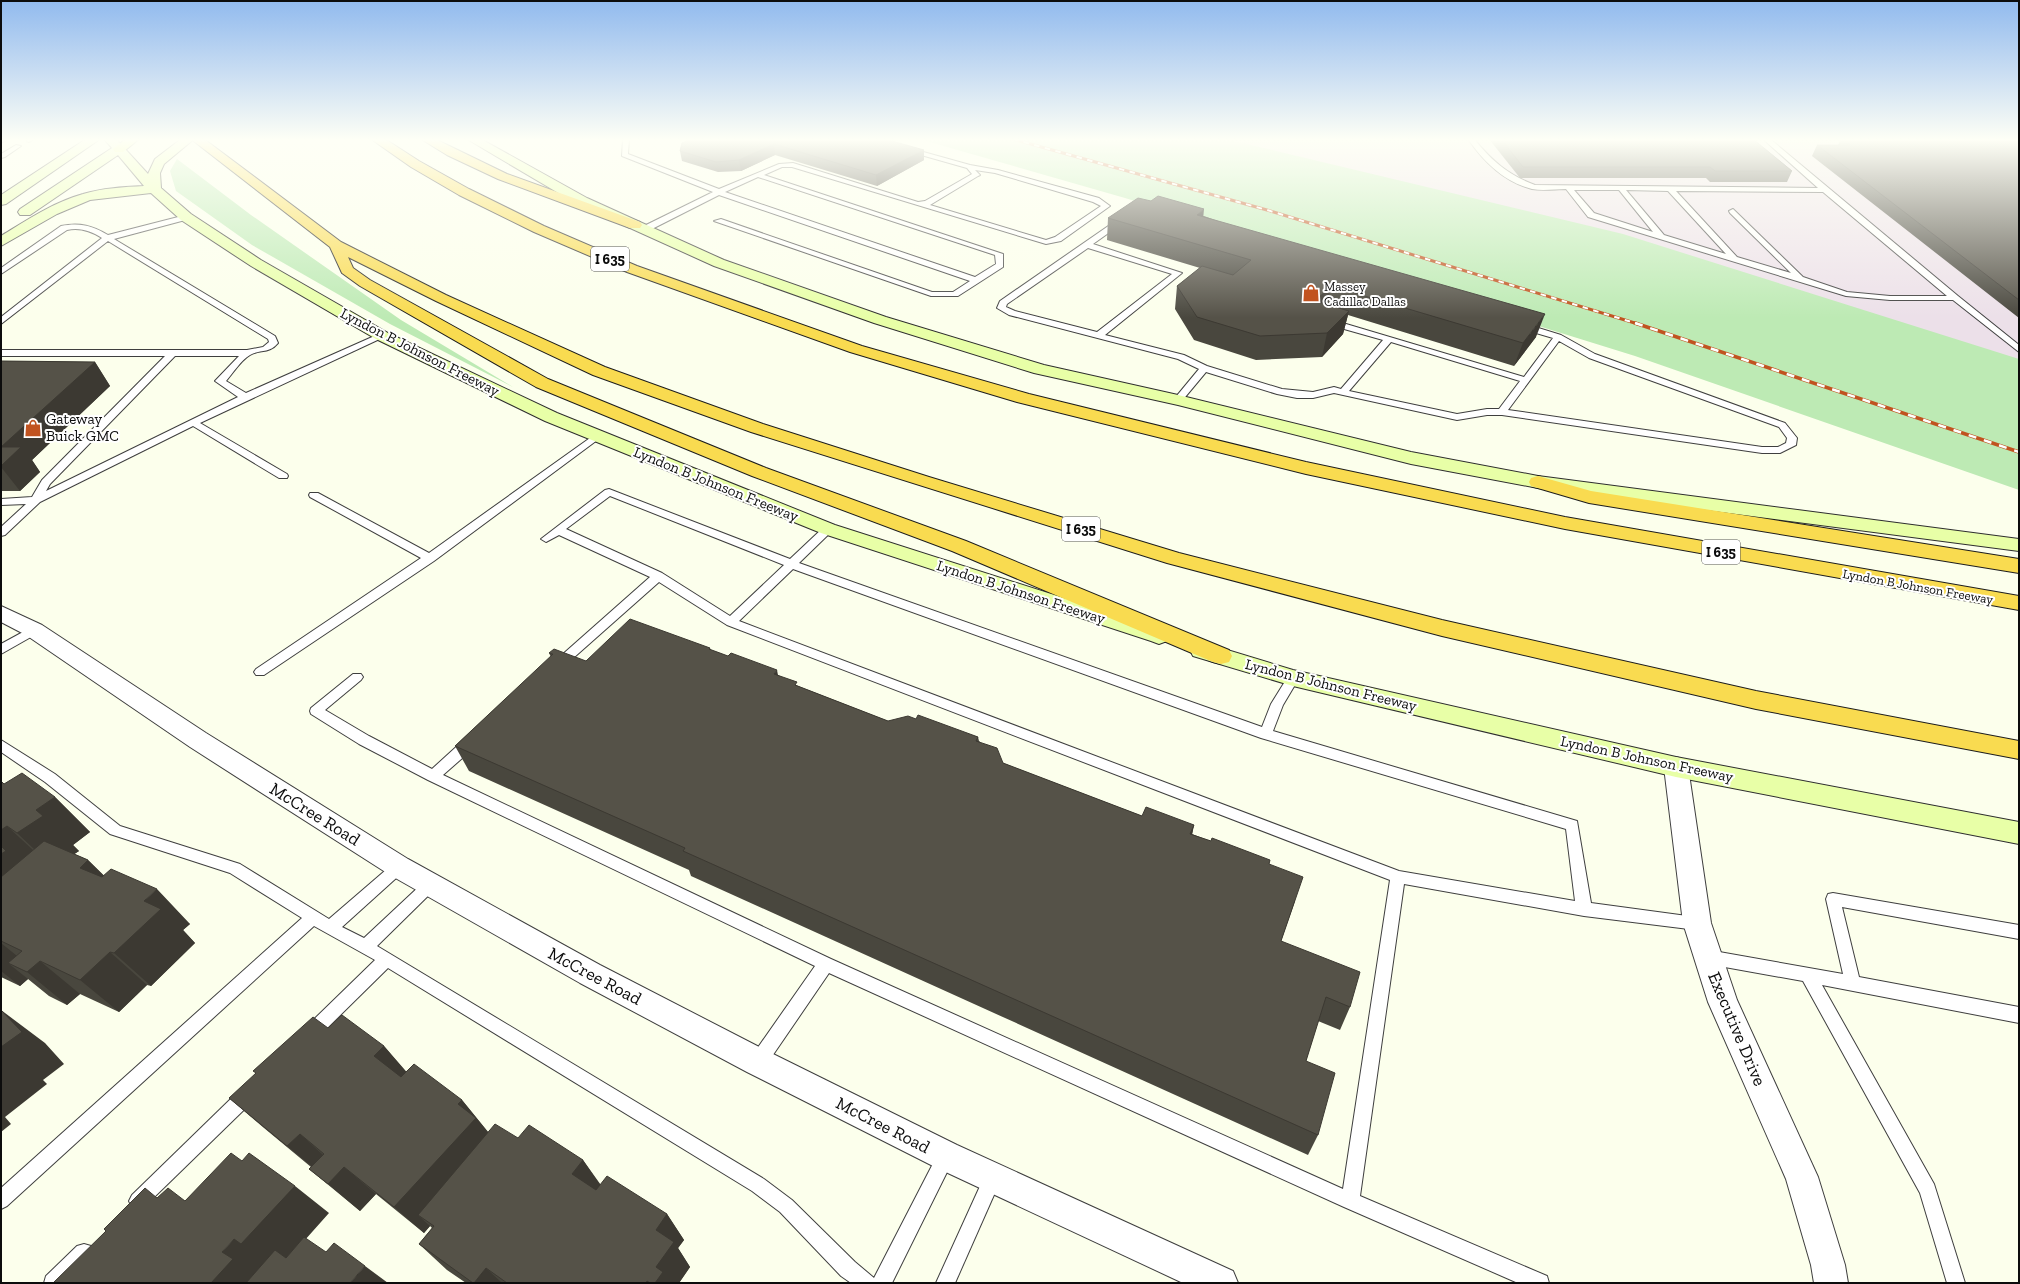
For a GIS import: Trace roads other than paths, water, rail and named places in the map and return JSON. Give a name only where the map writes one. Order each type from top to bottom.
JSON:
[{"type":"highway","name":"I 635","points":[[274,199],[336,245],[441,298],[606,373],[757,428],[922,481],[1174,558],[1442,628],[1756,700],[2019,750]]},
{"type":"highway","name":"Lyndon B Johnson Freeway","points":[[478,199],[539,229],[632,269],[856,349],[1023,398],[1306,468],[1565,524],[2019,603]]},
{"type":"highway","points":[[560,199],[640,227]]},
{"type":"highway","points":[[336,245],[347,270],[365,283],[542,383],[759,472],[959,546],[1221,656]]},
{"type":"highway","points":[[1538,482],[1589,497],[2019,566]]},
{"type":"main road","points":[[1,228],[40,199]]},
{"type":"main road","points":[[1,242],[53,211],[68,204],[85,199]]},
{"type":"main road","name":"Lyndon B Johnson Freeway","points":[[165,199],[186,217],[256,263],[382,336],[551,417],[828,529],[1292,678],[1676,767],[2019,833]]},
{"type":"main road","points":[[578,199],[719,264],[880,320],[1040,369],[1178,400],[1411,458],[1538,482],[2019,544]]},
{"type":"street","name":"McCree Road","points":[[12,621],[399,867],[590,974],[758,1062],[992,1179],[1221,1283]]},
{"type":"street","name":"Executive Drive","points":[[1676,767],[1697,923],[1707,957],[1723,1002],[1802,1177],[1828,1265],[1831,1283]]},
{"type":"lane","points":[[640,227],[703,199]]},
{"type":"lane","points":[[739,199],[976,280]]},
{"type":"lane","points":[[718,221],[930,294],[955,294],[1000,265],[999,254],[831,199]]},
{"type":"lane","points":[[902,199],[1046,242],[1058,239],[1106,206],[1092,199]]},
{"type":"lane","points":[[918,204],[927,204],[936,199]]},
{"type":"lane","points":[[1577,199],[1591,215],[1846,294],[1890,298],[1955,298]]},
{"type":"lane","points":[[1629,199],[1662,237]]},
{"type":"lane","points":[[1679,199],[1735,259]]},
{"type":"lane","points":[[1836,199],[2019,349]]},
{"type":"lane","points":[[1733,211],[1801,279]]},
{"type":"lane","points":[[1128,216],[1003,303],[1001,308],[1012,313],[1181,356],[1204,368],[1280,392],[1297,395],[1313,395],[1334,390],[1457,417],[1487,412],[1502,412],[1762,450],[1780,450],[1791,445],[1792,438],[1782,425],[1592,356],[1558,337],[1513,323]]},
{"type":"lane","points":[[1,321],[107,238],[186,217]]},
{"type":"lane","points":[[1,272],[64,228],[73,226],[91,228],[272,338],[274,343],[266,349],[247,353],[1,353]]},
{"type":"lane","points":[[1088,245],[1182,274],[1099,335]]},
{"type":"lane","points":[[1333,323],[1525,380]]},
{"type":"lane","points":[[1,533],[36,500],[245,397],[382,336]]},
{"type":"lane","points":[[1502,412],[1558,337]]},
{"type":"lane","points":[[1343,392],[1389,340]]},
{"type":"lane","points":[[36,500],[46,482],[174,353]]},
{"type":"lane","points":[[245,397],[220,381],[247,353]]},
{"type":"lane","points":[[1178,400],[1204,368]]},
{"type":"lane","points":[[194,423],[284,476]]},
{"type":"lane","points":[[260,672],[430,558],[597,436]]},
{"type":"lane","points":[[546,539],[608,492],[791,564],[1266,734],[1572,825],[1584,909]]},
{"type":"lane","points":[[314,495],[430,558]]},
{"type":"lane","points":[[1,502],[36,500]]},
{"type":"lane","points":[[731,622],[828,529]]},
{"type":"lane","points":[[558,530],[658,576],[731,622],[1398,877],[1584,909],[1697,923]]},
{"type":"lane","points":[[552,671],[658,576]]},
{"type":"lane","points":[[1,650],[12,621]]},
{"type":"lane","points":[[357,677],[316,711],[364,740],[433,776],[826,964],[1350,1201],[1540,1283]]},
{"type":"lane","points":[[1266,734],[1276,704],[1292,678]]},
{"type":"lane","points":[[433,776],[481,734]]},
{"type":"lane","points":[[1,745],[50,778],[114,830],[235,868],[288,900],[312,918],[386,959],[758,1185],[786,1206],[848,1269],[866,1283]]},
{"type":"lane","points":[[330,928],[399,867]]},
{"type":"lane","points":[[1350,1201],[1398,877]]},
{"type":"lane","points":[[365,947],[430,885]]},
{"type":"lane","points":[[1853,983],[1833,899],[2019,932]]},
{"type":"lane","points":[[1,1200],[312,918]]},
{"type":"lane","points":[[1707,957],[2019,1015]]},
{"type":"lane","points":[[296,1047],[386,959]]},
{"type":"lane","points":[[758,1062],[826,964]]},
{"type":"lane","points":[[1808,975],[1928,1190],[1956,1283]]},
{"type":"lane","points":[[126,1212],[262,1080]]},
{"type":"lane","points":[[882,1283],[946,1156]]},
{"type":"lane","points":[[945,1283],[992,1179]]},
{"type":"lane","points":[[53,1283],[98,1239]]},
{"type":"railway","points":[[1227,199],[1638,324]]},
{"type":"railway","points":[[1638,324],[2019,452]]},
{"type":"place","name":"Massey Cadillac Dallas","points":[[1311,293]]},
{"type":"place","name":"Gateway Buick GMC","points":[[33,428]]}]
